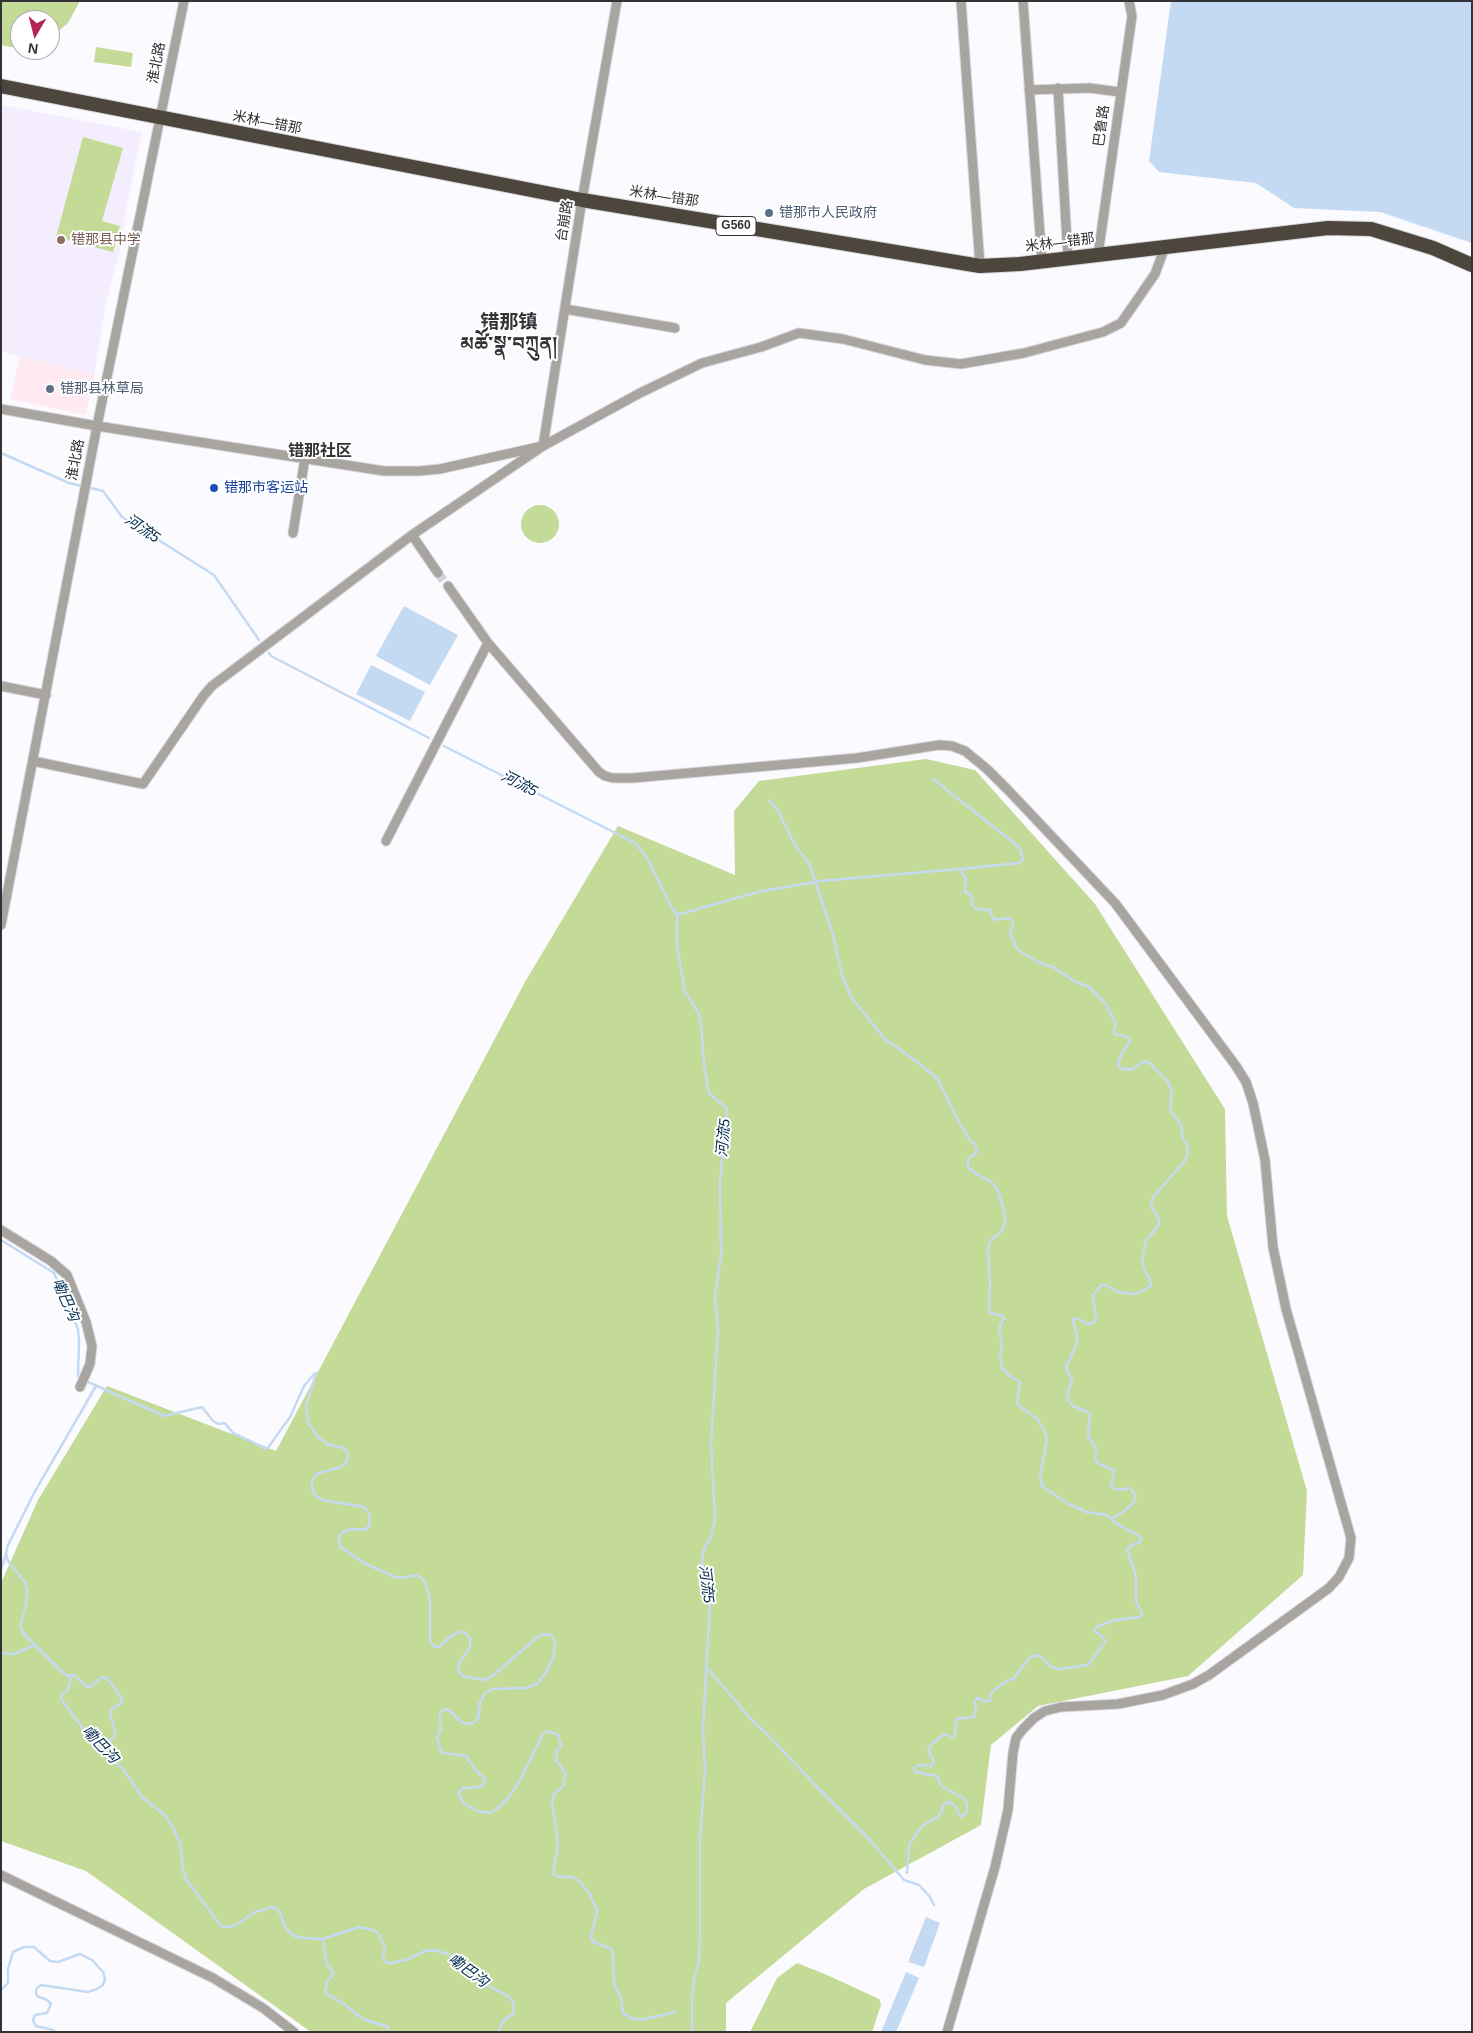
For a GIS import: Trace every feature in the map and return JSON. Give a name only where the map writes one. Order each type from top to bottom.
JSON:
[{"type":"highway","name":"米林—错那","points":[[1,86],[582,200],[980,266],[1042,262],[1328,228],[1371,229],[1433,248],[1472,265]]},
{"type":"street","name":"淮北路","points":[[1,925],[97,426],[184,1]]},
{"type":"street","name":"台崩路","points":[[543,446],[582,200],[617,1]]},
{"type":"street","points":[[961,1],[980,266]]},
{"type":"street","points":[[1023,1],[1042,262]]},
{"type":"street","name":"巴鲁路","points":[[1098,255],[1132,16],[1129,1]]},
{"type":"street","points":[[1058,88],[1068,259]]},
{"type":"street","points":[[1029,90],[1089,88],[1120,92]]},
{"type":"street","points":[[33,762],[143,784],[212,686],[412,535],[543,446],[702,363],[761,347],[799,333],[844,339],[925,360],[961,364],[1024,353],[1103,332],[1122,323],[1155,274],[1165,247]]},
{"type":"street","points":[[565,309],[675,328]]},
{"type":"street","points":[[1,408],[97,426],[384,470],[419,471],[440,469],[543,446]]},
{"type":"street","points":[[293,532],[305,458]]},
{"type":"street","points":[[412,535],[438,573]]},
{"type":"street","points":[[448,586],[488,643],[604,776],[613,778],[857,758],[939,745],[952,746],[965,751],[1008,790],[1115,902],[1236,1066],[1246,1082],[1253,1102],[1265,1160],[1273,1247],[1286,1309],[1351,1538],[1349,1558],[1329,1588],[1209,1675],[1193,1684],[1163,1695],[1118,1704],[1061,1707],[1045,1711],[1034,1718],[1023,1729],[1016,1738],[1013,1753],[1008,1810],[996,1868],[947,2032]]},
{"type":"street","points":[[386,841],[488,643]]},
{"type":"street","points":[[1,686],[46,695]]},
{"type":"street","points":[[1,1230],[51,1261],[67,1275],[83,1314],[92,1346],[87,1374],[80,1387]]},
{"type":"street","points":[[1,1875],[213,1978],[263,2008],[294,2032]]},
{"type":"shaded area","name":"错那县中学","points":[[1,105],[142,132],[127,204],[119,255],[106,301],[94,375],[1,351]]},
{"type":"shaded area","points":[[20,356],[94,375],[86,415],[10,399]]},
{"type":"green space","points":[[1,1],[80,1],[68,23],[60,30],[60,10],[10,10],[10,47],[1,45]]},
{"type":"green space","points":[[96,47],[133,53],[131,67],[94,62]]},
{"type":"green space","points":[[83,137],[123,148],[102,221],[120,226],[113,252],[56,237]]},
{"type":"green space","points":[[540,505],[553,511],[559,524],[553,537],[540,543],[527,537],[521,524],[527,511]]},
{"type":"green space","points":[[926,759],[975,770],[1095,904],[1225,1109],[1227,1216],[1307,1491],[1303,1575],[1188,1676],[1038,1706],[991,1745],[981,1825],[864,1889],[726,2003],[726,2032],[311,2032],[86,1871],[1,1841],[1,1583],[38,1500],[107,1386],[276,1451],[525,982],[618,826],[735,875],[734,811],[759,781]]},
{"type":"green space","points":[[797,1963],[879,1999],[881,2005],[872,2032],[750,2032],[777,1978]]},
{"type":"water","points":[[1171,1],[1472,1],[1472,243],[1380,212],[1294,208],[1256,183],[1159,172],[1149,161]]},
{"type":"water","points":[[404,606],[458,635],[430,685],[376,656]]},
{"type":"water","points":[[371,665],[425,692],[410,721],[356,694]]},
{"type":"water","points":[[926,1917],[940,1923],[924,1967],[908,1962]]},
{"type":"water","points":[[906,1972],[919,1978],[896,2032],[881,2032]]},
{"type":"waterway","name":"河流5","points":[[1,453],[69,483],[82,486]]},
{"type":"waterway","name":"河流5","points":[[87,487],[103,491],[122,517],[214,575],[259,640]]},
{"type":"waterway","name":"河流5","points":[[269,653],[271,656],[429,738]]},
{"type":"waterway","name":"河流5","points":[[444,746],[635,843],[648,859],[669,903],[677,915],[677,944],[685,992],[699,1014],[709,1093],[727,1109],[720,1182],[721,1256],[715,1295],[718,1329],[711,1443],[715,1517],[712,1534],[702,1557],[703,1569],[708,1582],[710,1604],[703,1728],[705,1769],[700,1840],[699,1962],[694,1978],[692,2032]]},
{"type":"waterway","points":[[677,915],[758,892],[820,881],[1019,863],[1023,859],[1019,847],[933,779]]},
{"type":"waterway","points":[[769,800],[777,809],[795,845],[810,865],[833,934],[841,972],[851,997],[885,1039],[938,1079],[954,1113],[969,1139],[975,1144],[977,1152],[968,1159],[968,1167],[991,1182],[997,1189],[1005,1213],[1005,1221],[1001,1232],[990,1241],[988,1251],[989,1308],[990,1313],[1004,1318],[999,1328],[1002,1368],[1011,1377],[1020,1382],[1017,1404],[1038,1420],[1045,1433],[1047,1440],[1040,1477],[1042,1486],[1067,1503],[1086,1512],[1107,1515],[1117,1524],[1141,1537],[1140,1542],[1130,1546],[1127,1550],[1136,1576],[1136,1602],[1142,1613],[1141,1617],[1115,1620],[1096,1627],[1094,1631],[1103,1637],[1105,1642],[1088,1665],[1060,1669],[1051,1667],[1038,1655],[1030,1657],[1013,1679],[1008,1680],[994,1690],[990,1695],[990,1700],[987,1702],[977,1698],[975,1701],[974,1717],[957,1719],[955,1736],[951,1737],[945,1734],[932,1744],[928,1749],[933,1759],[931,1766],[919,1765],[915,1767],[915,1772],[937,1776],[941,1786],[965,1799],[967,1812],[961,1817],[955,1806],[949,1802],[944,1804],[939,1816],[922,1826],[909,1845],[907,1873]]},
{"type":"waterway","points":[[959,869],[966,879],[965,892],[970,894],[973,900],[972,905],[977,909],[990,910],[995,920],[1008,918],[1012,920],[1013,926],[1010,934],[1016,947],[1022,953],[1040,963],[1053,967],[1074,981],[1089,987],[1105,1003],[1116,1024],[1115,1034],[1127,1037],[1130,1041],[1121,1055],[1118,1064],[1120,1068],[1131,1070],[1144,1061],[1151,1064],[1168,1082],[1172,1092],[1170,1111],[1181,1124],[1183,1139],[1187,1144],[1188,1152],[1184,1162],[1153,1197],[1151,1207],[1159,1219],[1159,1225],[1146,1241],[1142,1259],[1151,1286],[1135,1294],[1118,1292],[1106,1285],[1101,1285],[1093,1295],[1096,1318],[1094,1322],[1088,1324],[1076,1318],[1073,1320],[1077,1337],[1076,1345],[1066,1367],[1072,1380],[1067,1395],[1069,1401],[1073,1406],[1090,1413],[1088,1436],[1097,1449],[1095,1457],[1097,1463],[1114,1470],[1111,1486],[1117,1490],[1130,1488],[1136,1496],[1133,1503],[1127,1509],[1112,1519]]},
{"type":"waterway","name":"嘞巴沟","points":[[1,1240],[54,1273],[78,1329],[78,1376],[81,1378]]},
{"type":"waterway","points":[[316,1373],[306,1406],[308,1423],[318,1437],[327,1444],[343,1448],[347,1452],[348,1457],[346,1463],[341,1467],[316,1474],[312,1481],[312,1488],[315,1495],[322,1500],[364,1507],[370,1515],[369,1526],[366,1529],[347,1530],[340,1535],[340,1547],[364,1563],[395,1577],[402,1578],[416,1575],[423,1579],[430,1601],[430,1642],[433,1646],[439,1647],[451,1636],[460,1632],[464,1632],[470,1638],[470,1647],[458,1665],[459,1672],[463,1676],[484,1680],[491,1677],[540,1635],[549,1634],[553,1637],[555,1644],[554,1654],[547,1671],[537,1684],[526,1688],[492,1689],[485,1693],[480,1702],[478,1719],[473,1723],[461,1722],[450,1711],[445,1709],[440,1713],[441,1728],[437,1737],[440,1750],[443,1753],[466,1756],[475,1770],[484,1778],[484,1785],[463,1788],[459,1792],[459,1796],[464,1803],[477,1811],[489,1813],[497,1809],[518,1784],[543,1734],[548,1731],[558,1735],[561,1745],[556,1753],[557,1761],[566,1774],[563,1786],[554,1794],[552,1802],[558,1844],[553,1874],[559,1877],[573,1877],[590,1894],[597,1911],[591,1936],[592,1941],[611,1949],[613,1954],[614,1982],[621,1999],[623,2013],[631,2018],[641,2020],[675,2012]]},
{"type":"waterway","points":[[86,1381],[164,1416],[202,1407],[213,1421],[218,1424],[225,1423],[233,1433],[267,1449],[290,1417],[304,1386],[314,1374]]},
{"type":"waterway","name":"嘞巴沟","points":[[96,1386],[34,1493],[8,1545],[6,1553],[8,1561],[24,1581],[27,1589],[26,1606],[20,1626],[23,1633],[61,1671],[71,1678],[68,1690],[61,1694],[61,1699],[92,1741],[106,1756],[122,1768],[143,1798],[167,1817],[180,1842],[183,1870],[186,1879],[221,1926],[236,1925],[255,1912],[273,1907],[279,1911],[287,1930],[294,1936],[323,1939],[359,1927],[373,1930],[378,1933],[385,1947],[383,1958],[385,1962],[406,1960],[425,1951],[434,1950],[448,1954],[459,1961],[477,1980],[508,1996],[513,2002],[514,2013],[503,2021],[498,2032]]},
{"type":"waterway","points":[[1,1569],[6,1554]]},
{"type":"waterway","points":[[1,1653],[14,1654],[35,1645]]},
{"type":"waterway","points":[[708,1669],[751,1719],[870,1840],[904,1880],[919,1885],[930,1897],[934,1905]]},
{"type":"waterway","points":[[69,1675],[74,1675],[86,1686],[90,1687],[102,1677],[107,1678],[121,1697],[122,1702],[111,1710],[110,1714],[115,1735],[101,1750]]},
{"type":"waterway","points":[[323,1939],[327,1965],[334,1973],[327,1982],[325,1993],[344,2004],[363,2019],[388,2027],[389,2032]]},
{"type":"waterway","points":[[1,1990],[8,1983],[8,1969],[13,1952],[24,1947],[34,1947],[50,1961],[58,1962],[80,1954],[92,1960],[103,1972],[105,1979],[103,1985],[97,1989],[88,1992],[41,1985],[37,1988],[37,1996],[51,2004],[47,2013],[35,2015],[33,2021],[36,2026],[55,2032]]},
{"type":"tunnel","points":[[438,573],[448,586]]},
{"type":"place","name":"错那市人民政府","points":[[769,213]]},
{"type":"place","name":"错那县中学","points":[[61,240]]},
{"type":"place","name":"错那县林草局","points":[[50,389]]},
{"type":"place","name":"错那市客运站","points":[[214,488]]},
{"type":"district","name":"错那镇 མཚོ་སྣ་བཀྲུན།","points":[[509,334]]},
{"type":"district","name":"错那社区","points":[[320,452]]}]
